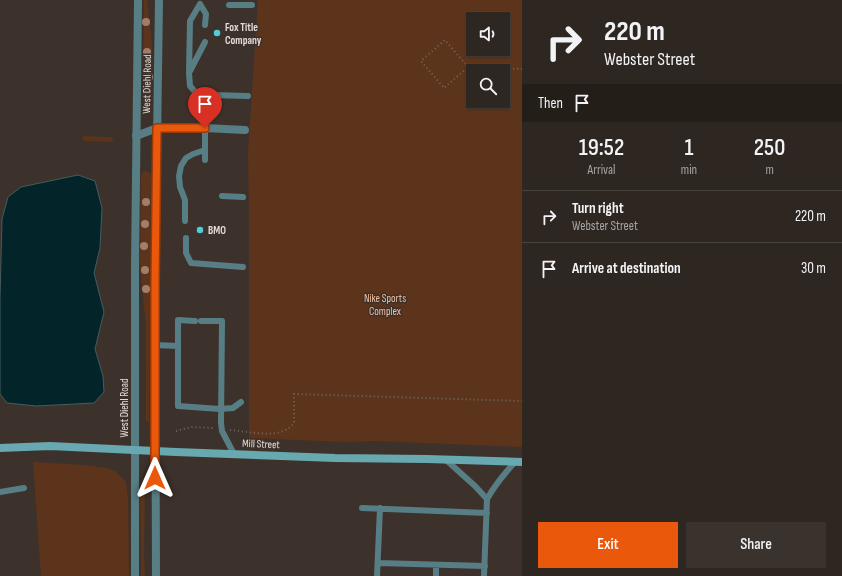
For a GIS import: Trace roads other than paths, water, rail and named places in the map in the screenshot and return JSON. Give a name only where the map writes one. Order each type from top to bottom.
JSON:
[{"type":"main road","name":"Mill Street","points":[[0,448],[50,446],[335,458],[519,462]]},
{"type":"street","name":"West Diehl Road","points":[[136,576],[135,291],[138,0]]},
{"type":"street","name":"West Diehl Road","points":[[156,576],[155,345],[159,0]]},
{"type":"street","points":[[136,136],[157,128],[245,130]]},
{"type":"lane","points":[[204,25],[200,4],[190,21],[190,86],[196,94],[248,96]]},
{"type":"lane","points":[[229,5],[252,6]]},
{"type":"lane","points":[[189,73],[203,42]]},
{"type":"lane","points":[[204,160],[205,128]]},
{"type":"lane","points":[[185,221],[185,200],[180,187],[179,176],[181,166],[186,158],[204,150]]},
{"type":"lane","points":[[222,196],[243,197]]},
{"type":"lane","points":[[186,238],[186,253],[191,263],[243,267]]},
{"type":"lane","points":[[234,454],[221,429],[220,409],[222,321],[178,320],[178,406],[220,409],[233,408],[241,402]]},
{"type":"lane","points":[[155,345],[178,346]]},
{"type":"lane","points":[[445,460],[475,486],[487,499]]},
{"type":"lane","points":[[484,576],[487,499],[492,489],[502,476],[519,462]]},
{"type":"lane","points":[[0,492],[24,488]]},
{"type":"lane","points":[[362,508],[486,514]]},
{"type":"lane","points":[[377,576],[380,508]]},
{"type":"lane","points":[[378,563],[484,566]]},
{"type":"lane","points":[[436,565],[436,576]]},
{"type":"water","points":[[78,175],[95,181],[102,208],[100,248],[94,273],[104,312],[95,349],[103,376],[104,392],[94,403],[36,406],[7,403],[0,394],[0,299],[2,219],[8,197],[21,187]]},
{"type":"place","name":"Fox Title Company","points":[[217,33]]},
{"type":"place","name":"BMO","points":[[200,230]]},
{"type":"park label","name":"Nike Sports Complex","points":[[385,304]]}]
